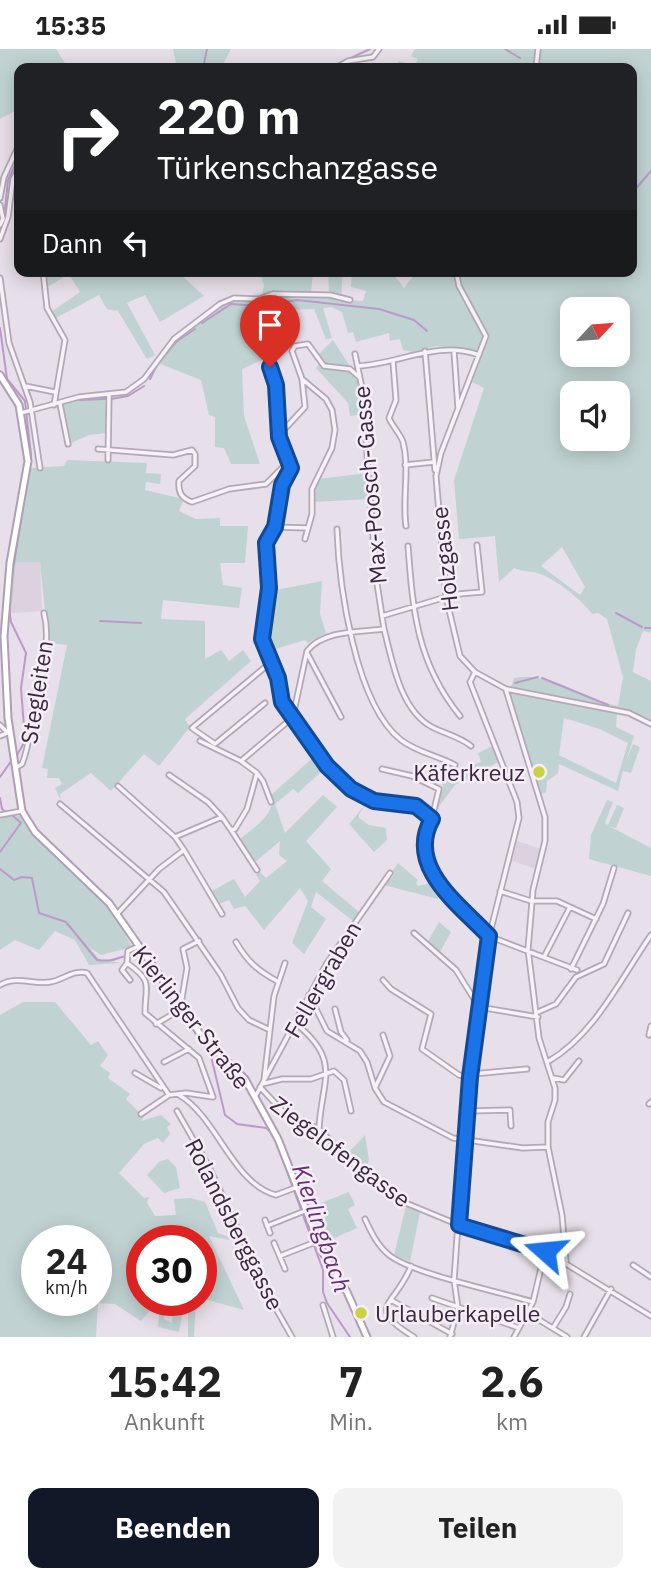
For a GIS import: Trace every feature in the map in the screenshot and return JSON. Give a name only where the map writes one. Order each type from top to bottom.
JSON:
[{"type":"main road","points":[[0,375],[15,397],[21,413]]},
{"type":"main road","name":"Kierlinger Straße","points":[[21,413],[28,467],[9,563],[4,636],[9,733],[22,811],[35,832],[101,894],[210,1047],[248,1085],[276,1133],[316,1242],[347,1293],[367,1337]]},
{"type":"street","points":[[345,63],[373,57],[379,49]]},
{"type":"street","points":[[0,198],[4,177],[14,156]]},
{"type":"street","points":[[0,238],[8,216],[14,177]]},
{"type":"street","points":[[0,205],[3,219],[0,225]]},
{"type":"street","points":[[44,277],[47,308],[65,340],[54,405]]},
{"type":"street","name":"Holzgasse","points":[[458,277],[486,332],[485,342],[439,457],[436,475],[446,596],[458,651],[475,673]]},
{"type":"street","points":[[0,278],[9,343],[25,386],[40,468]]},
{"type":"street","points":[[21,413],[79,397],[109,395],[136,386],[174,339],[220,304],[234,298],[259,299],[273,294],[330,295],[350,300]]},
{"type":"street","points":[[280,434],[304,407],[302,379],[292,351],[302,342],[312,347],[324,366],[350,369],[361,378]]},
{"type":"street","points":[[358,366],[393,362],[425,351],[480,355]]},
{"type":"street","points":[[425,351],[436,475]]},
{"type":"street","points":[[453,351],[459,411]]},
{"type":"street","points":[[264,353],[276,385],[280,434],[291,468],[282,485],[275,527],[266,543],[269,588],[262,639],[278,678],[282,702],[327,766],[351,789],[374,801],[416,806],[432,819]]},
{"type":"street","name":"Max-Poosch-Gasse","points":[[355,354],[367,412],[365,426],[376,577],[384,629],[395,670],[410,702],[430,726],[471,746]]},
{"type":"street","points":[[393,362],[396,400],[389,418],[402,440],[406,526]]},
{"type":"street","points":[[302,379],[326,399],[332,410],[335,430],[332,448],[312,489],[312,514],[305,539]]},
{"type":"street","points":[[25,386],[55,392]]},
{"type":"street","points":[[456,392],[463,392]]},
{"type":"street","points":[[108,460],[109,395]]},
{"type":"street","points":[[60,404],[68,444]]},
{"type":"street","points":[[98,449],[173,455],[192,450],[196,458],[195,466],[179,481],[178,488],[181,495],[192,502],[229,489],[266,484],[288,462]]},
{"type":"street","points":[[405,465],[439,457]]},
{"type":"street","points":[[275,527],[308,529]]},
{"type":"street","points":[[337,529],[341,584],[367,689],[384,722],[399,739],[416,750],[455,765]]},
{"type":"street","points":[[382,616],[446,596],[482,592],[477,545]]},
{"type":"street","points":[[408,547],[413,607],[429,669],[440,690],[460,716]]},
{"type":"street","name":"Stegleiten","points":[[15,761],[23,762],[29,743],[35,700],[43,670],[46,644],[44,613]]},
{"type":"street","points":[[241,761],[292,718],[307,651],[318,641],[384,629]]},
{"type":"street","points":[[307,651],[341,717]]},
{"type":"street","points":[[265,703],[215,744],[192,728],[270,663]]},
{"type":"street","points":[[390,1300],[451,1336],[457,1308],[454,1280],[464,1140],[479,1007],[489,936],[519,818],[517,802],[470,682],[475,673],[506,689],[629,713],[651,723]]},
{"type":"street","points":[[506,689],[545,817],[545,841],[531,901],[528,949],[539,1038],[553,1077],[555,1100],[548,1122],[548,1147],[562,1215],[566,1261]]},
{"type":"street","points":[[0,725],[9,733],[0,736]]},
{"type":"street","points":[[200,740],[241,761],[257,773],[271,802]]},
{"type":"street","points":[[382,769],[412,776],[439,789],[435,798],[435,815],[426,829],[425,848],[435,877],[449,899],[489,936],[545,955],[574,969],[614,868]]},
{"type":"street","points":[[231,830],[247,809],[257,773]]},
{"type":"street","points":[[169,775],[208,802],[222,817],[257,870]]},
{"type":"street","points":[[118,786],[175,837],[222,914]]},
{"type":"street","points":[[60,804],[173,903],[199,941],[238,1008],[249,1020],[270,1030]]},
{"type":"street","points":[[0,815],[22,811]]},
{"type":"street","points":[[175,837],[222,817]]},
{"type":"street","points":[[117,914],[159,869],[184,850]]},
{"type":"street","name":"Fellergraben","points":[[254,1098],[345,933],[390,873]]},
{"type":"street","points":[[500,891],[531,901],[557,901],[596,919]]},
{"type":"street","points":[[545,955],[570,907]]},
{"type":"street","points":[[479,1007],[538,1014],[556,1004],[576,977],[604,964],[628,913]]},
{"type":"street","points":[[414,933],[456,970],[479,1007]]},
{"type":"street","points":[[548,1061],[568,1048],[592,1022],[651,935]]},
{"type":"street","points":[[181,1004],[187,968],[183,951],[199,941]]},
{"type":"street","points":[[236,942],[245,958],[259,972],[277,981]]},
{"type":"street","points":[[130,980],[122,970],[128,955],[137,947]]},
{"type":"street","points":[[127,963],[146,979],[149,991],[145,1012],[200,1061],[213,1097],[169,1095],[141,1114]]},
{"type":"street","points":[[261,1085],[277,981],[285,963]]},
{"type":"street","points":[[0,985],[26,979],[52,982],[79,971],[87,973],[162,1089]]},
{"type":"street","points":[[383,980],[391,989],[431,1014],[422,1049],[459,1075],[470,1077],[473,1074],[527,1069]]},
{"type":"street","points":[[309,995],[327,1031],[350,1042]]},
{"type":"street","points":[[335,1009],[341,1032],[367,1062],[375,1088],[384,1101],[442,1134],[464,1140],[523,1148],[548,1147]]},
{"type":"street","points":[[156,1024],[178,1011]]},
{"type":"street","points":[[295,1023],[316,1045],[327,1071],[319,1129]]},
{"type":"street","points":[[649,1035],[651,1025]]},
{"type":"street","points":[[375,1088],[390,1056],[383,1035]]},
{"type":"street","points":[[164,1062],[189,1049]]},
{"type":"street","points":[[553,1077],[564,1080],[579,1061]]},
{"type":"street","points":[[248,1085],[261,1085],[282,1079],[311,1079],[327,1071],[334,1071],[344,1080],[351,1111]]},
{"type":"street","points":[[135,1073],[169,1095]]},
{"type":"street","name":"Ziegelofengasse","points":[[261,1085],[286,1115],[319,1129],[363,1174],[391,1195],[459,1225],[545,1251],[566,1261],[651,1316]]},
{"type":"street","points":[[177,1094],[195,1109],[258,1187],[276,1195],[295,1188]]},
{"type":"street","points":[[467,1111],[510,1110],[511,1126]]},
{"type":"street","name":"Rolandsberggasse","points":[[177,1111],[208,1165],[271,1300],[292,1337]]},
{"type":"street","points":[[267,1226],[305,1211]]},
{"type":"street","points":[[365,1219],[381,1248],[391,1257],[454,1280],[533,1302]]},
{"type":"street","points":[[265,1220],[270,1233]]},
{"type":"street","points":[[280,1256],[316,1242]]},
{"type":"street","points":[[274,1243],[285,1269]]},
{"type":"street","points":[[514,1337],[533,1302],[545,1251]]},
{"type":"street","points":[[633,1265],[651,1277]]},
{"type":"street","points":[[411,1266],[405,1282],[386,1308],[388,1321],[414,1337]]},
{"type":"street","points":[[584,1337],[611,1289]]},
{"type":"street","points":[[553,1328],[566,1307],[570,1294]]},
{"type":"street","points":[[432,1298],[519,1328]]},
{"type":"street","points":[[323,1304],[333,1337]]},
{"type":"street","points":[[528,1313],[567,1337]]},
{"type":"shaded area","points":[[0,49],[56,49],[65,63],[14,63],[14,112],[0,119]]},
{"type":"shaded area","points":[[173,49],[231,49],[224,63],[176,63]]},
{"type":"shaded area","points":[[415,49],[651,49],[651,633],[643,631],[636,650],[633,672],[651,681],[651,721],[621,711],[617,714],[616,727],[634,736],[626,762],[633,744],[640,747],[631,773],[623,771],[618,791],[559,764],[558,773],[547,781],[546,792],[540,795],[509,693],[514,678],[529,677],[555,682],[618,706],[623,677],[607,619],[598,613],[592,614],[569,591],[540,574],[514,568],[499,582],[495,536],[459,539],[454,480],[484,388],[470,381],[489,338],[462,286],[460,277],[637,277],[637,63],[416,63],[418,59],[411,56]],"holes":[[[562,547],[585,587],[580,595],[541,566]],[[564,718],[600,729],[628,743],[616,783],[559,755]]]},
{"type":"shaded area","points":[[45,277],[64,277],[46,288]]},
{"type":"shaded area","points":[[71,277],[183,277],[204,296],[160,322],[145,295],[127,303],[155,355],[147,359],[118,311],[107,309],[99,295],[54,319],[51,312],[80,292]]},
{"type":"shaded area","points":[[261,277],[312,277],[311,295],[329,293],[328,277],[343,277],[341,299],[363,301],[366,291],[351,287],[352,277],[396,277],[404,288],[412,277],[456,277],[457,285],[484,332],[480,353],[437,346],[413,352],[403,350],[400,339],[390,341],[389,333],[356,342],[353,332],[348,333],[342,312],[331,307],[323,308],[332,338],[326,339],[314,309],[282,310],[263,315],[266,345],[275,344],[276,349],[260,354],[264,359],[242,369],[244,416],[260,464],[231,464],[224,448],[215,447],[215,417],[209,415],[201,380],[155,362],[181,333],[206,313],[230,299],[262,296],[264,285]]},
{"type":"shaded area","points":[[333,340],[359,380],[365,414],[350,416],[348,403],[316,368],[323,360],[319,354]]},
{"type":"shaded area","points":[[105,397],[107,433],[89,435],[71,443],[62,405],[81,398]]},
{"type":"shaded area","points":[[67,460],[147,463],[146,473],[161,474],[160,484],[146,482],[145,490],[179,498],[183,501],[179,511],[196,519],[220,518],[220,526],[248,526],[245,563],[220,563],[223,585],[242,588],[239,608],[163,600],[161,619],[205,621],[205,659],[221,650],[229,661],[243,650],[251,661],[185,719],[190,727],[159,766],[144,754],[111,791],[91,773],[60,794],[61,800],[55,788],[62,784],[59,778],[47,778],[48,769],[42,768],[67,645],[48,643],[40,562],[16,562],[11,613],[8,613],[13,554],[30,468],[64,466]]},
{"type":"shaded area","points":[[368,473],[370,499],[313,502],[318,479]]},
{"type":"shaded area","points":[[16,561],[40,562],[42,611],[11,613]]},
{"type":"shaded area","points":[[322,581],[320,614],[326,633],[308,643],[305,640],[266,652],[264,637],[271,591]]},
{"type":"shaded area","points":[[493,746],[498,762],[455,785],[434,813],[433,802],[443,789],[442,780],[449,774],[481,762],[478,753]]},
{"type":"shaded area","points":[[316,755],[324,769],[298,793],[293,789],[275,804],[285,833],[323,795],[337,807],[306,841],[331,869],[322,881],[359,912],[353,921],[316,892],[311,907],[326,919],[304,954],[292,943],[308,901],[300,888],[264,930],[245,906],[234,909],[229,900],[219,904],[212,891],[234,879],[245,897],[260,881],[256,875],[260,872],[266,878],[287,861],[279,855],[280,841],[254,863],[240,839],[267,815],[272,802],[271,795]]},
{"type":"shaded area","points":[[607,800],[613,802],[605,823],[608,825],[617,805],[624,808],[616,828],[609,826],[651,848],[651,876],[589,859],[591,835]]},
{"type":"shaded area","points":[[368,801],[359,818],[369,825],[386,828],[387,840],[374,852],[349,824]]},
{"type":"shaded area","points":[[20,816],[31,834],[113,913],[132,947],[101,955],[89,947],[99,959],[121,963],[89,965],[75,940],[55,931],[39,950],[15,940],[0,950],[0,817]]},
{"type":"shaded area","points":[[517,841],[541,849],[536,869],[512,861]]},
{"type":"shaded area","points":[[398,863],[418,880],[418,886],[434,882],[440,894],[438,899],[384,885],[394,875],[392,872]]},
{"type":"shaded area","points":[[439,922],[451,932],[440,952],[428,941]]},
{"type":"shaded area","points":[[23,1002],[55,1002],[91,1045],[98,1041],[108,1055],[100,1066],[110,1073],[108,1078],[130,1094],[126,1099],[140,1113],[147,1112],[141,1121],[161,1115],[171,1124],[167,1127],[170,1134],[163,1143],[158,1138],[144,1144],[119,1173],[144,1198],[149,1197],[147,1203],[155,1216],[176,1215],[174,1199],[191,1198],[205,1202],[215,1225],[126,1225],[126,1311],[112,1304],[112,1225],[21,1225],[21,1316],[97,1316],[96,1337],[0,1337],[0,1015]]},
{"type":"shaded area","points":[[365,1135],[369,1160],[365,1172],[347,1154]]},
{"type":"shaded area","points":[[168,1159],[176,1167],[180,1188],[164,1193],[147,1175],[159,1162]]},
{"type":"shaded area","points":[[349,1192],[355,1205],[348,1209],[357,1228],[321,1244],[311,1207]]},
{"type":"shaded area","points":[[406,1206],[420,1212],[410,1262],[394,1255]]},
{"type":"shaded area","points":[[217,1231],[234,1239],[242,1238],[235,1241],[217,1238]]},
{"type":"shaded area","points":[[217,1253],[244,1310],[217,1302]]},
{"type":"shaded area","points":[[159,1316],[164,1316],[164,1319],[172,1323],[172,1316],[182,1316],[179,1332],[158,1327]]},
{"type":"shaded area","points":[[188,1316],[195,1316],[194,1337],[188,1337]]},
{"type":"waterway","points":[[204,63],[207,49]]},
{"type":"waterway","points":[[340,63],[370,49]]},
{"type":"waterway","points":[[505,49],[520,58]]},
{"type":"waterway","points":[[4,219],[8,180],[14,167]]},
{"type":"waterway","points":[[637,187],[651,171]]},
{"type":"waterway","points":[[0,233],[2,224]]},
{"type":"waterway","points":[[202,323],[231,304],[261,306],[297,300],[379,309],[414,320],[427,331]]},
{"type":"waterway","name":"Kierlingbach","points":[[0,328],[7,379],[25,401],[31,455],[10,589]]},
{"type":"waterway","points":[[150,379],[158,363],[176,342],[195,329]]},
{"type":"waterway","points":[[111,399],[128,396],[144,386]]},
{"type":"waterway","points":[[79,400],[106,399]]},
{"type":"waterway","name":"Kierlingbach","points":[[9,609],[11,622],[26,653],[21,688],[25,741],[16,757]]},
{"type":"waterway","points":[[616,613],[642,627]]},
{"type":"waterway","points":[[100,621],[141,623]]},
{"type":"waterway","points":[[645,628],[651,628]]},
{"type":"waterway","points":[[515,683],[538,677]]},
{"type":"waterway","points":[[542,678],[608,705]]},
{"type":"waterway","name":"Kierlingbach","points":[[0,777],[12,760]]},
{"type":"waterway","name":"Kierlingbach","points":[[0,798],[2,809],[6,812]]},
{"type":"waterway","name":"Kierlingbach","points":[[0,852],[21,823],[11,814]]},
{"type":"waterway","name":"Kierlingbach","points":[[0,869],[14,880],[32,878],[39,913],[66,922],[97,960],[136,955],[161,982]]},
{"type":"waterway","name":"Kierlingbach","points":[[182,1012],[211,1056],[225,1115],[237,1124],[266,1128],[272,1133]]},
{"type":"waterway","name":"Kierlingbach","points":[[276,1141],[323,1270],[323,1292],[327,1303],[350,1337]]},
{"type":"place","name":"Käferkreuz","points":[[539,772]]},
{"type":"place","name":"Urlauberkapelle","points":[[361,1313]]},
{"type":"route","points":[[270,367],[276,385],[279,437],[291,468],[282,485],[275,513],[275,527],[266,543],[269,588],[262,639],[265,653],[278,678],[282,702],[327,766],[362,796],[380,803],[407,803],[425,810],[432,819],[425,835],[426,859],[435,877],[449,899],[489,936],[470,1077],[459,1225],[545,1251]]}]
